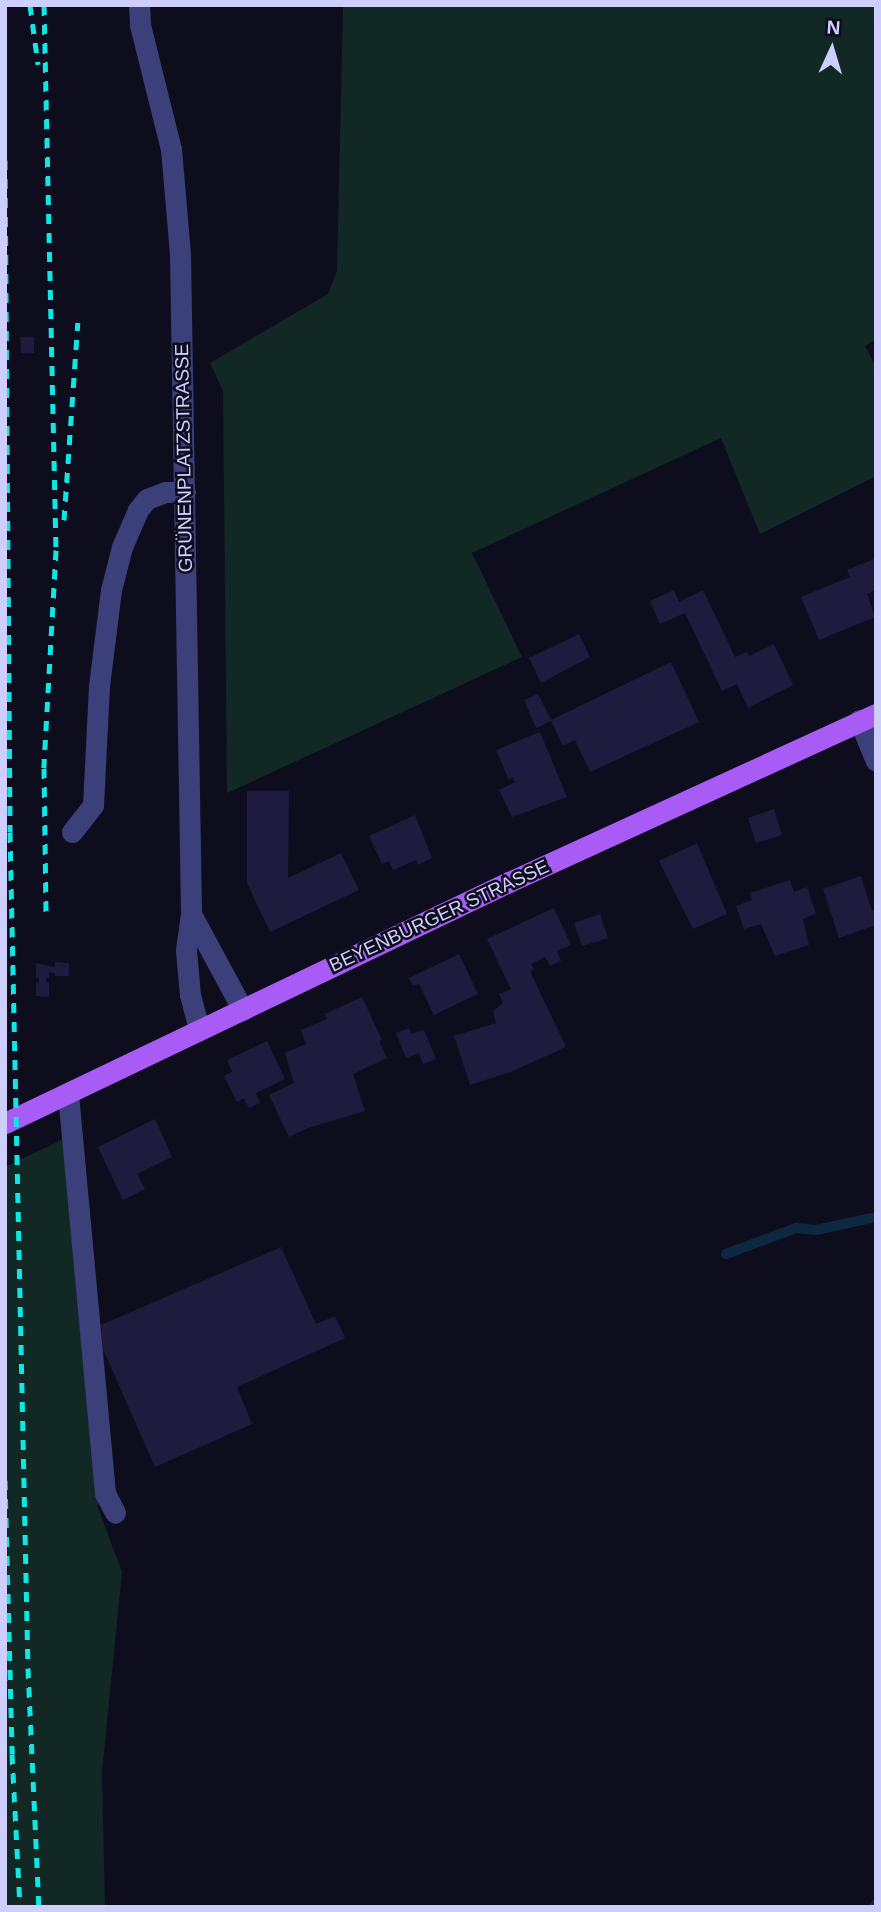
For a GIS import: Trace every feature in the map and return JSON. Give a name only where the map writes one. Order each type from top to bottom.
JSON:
[{"type":"main road","name":"BEYENBURGER STRASSE","points":[[5,1123],[509,882],[867,717]]},
{"type":"street","name":"GRÜNENPLATZSTRASSE","points":[[139,5],[140,25],[171,149],[175,184],[185,492],[191,914],[187,969],[199,1029]]},
{"type":"street","points":[[72,832],[93,805],[99,686],[118,557],[138,510],[147,499],[165,492],[185,492]]},
{"type":"street","points":[[867,717],[876,761]]},
{"type":"street","name":"GRÜNENPLATZSTRASSE","points":[[191,914],[243,1010]]},
{"type":"street","points":[[68,1094],[104,1493],[116,1513]]},
{"type":"green space","points":[[343,5],[876,5],[876,339],[865,346],[876,367],[876,476],[760,534],[721,438],[472,553],[522,657],[227,793],[223,391],[210,363],[328,294],[337,271]]},
{"type":"green space","points":[[80,1131],[115,1499],[97,1505],[122,1572],[102,1772],[105,1907],[5,1907],[5,1167]]},
{"type":"building","points":[[20,337],[34,337],[34,353],[21,353]]},
{"type":"building","points":[[876,558],[876,590],[867,594],[875,617],[819,640],[801,597],[850,577],[847,570]]},
{"type":"building","points":[[674,590],[679,602],[703,590],[735,657],[747,652],[749,656],[774,644],[793,685],[748,708],[737,684],[722,691],[685,613],[660,624],[650,601]]},
{"type":"building","points":[[579,634],[590,657],[541,683],[529,658]]},
{"type":"building","points":[[671,662],[699,722],[590,772],[575,740],[563,746],[551,721],[536,728],[524,700],[538,694],[551,720]]},
{"type":"building","points":[[540,732],[567,797],[512,817],[499,790],[515,782],[513,777],[509,780],[496,750]]},
{"type":"building","points":[[247,791],[289,791],[288,878],[341,853],[359,890],[270,932],[247,883]]},
{"type":"building","points":[[774,809],[782,835],[756,843],[748,818]]},
{"type":"building","points":[[415,815],[432,858],[418,865],[416,860],[393,870],[389,861],[382,864],[369,836]]},
{"type":"building","points":[[697,843],[727,914],[693,929],[659,861]]},
{"type":"building","points":[[861,876],[872,911],[876,910],[876,925],[839,938],[823,889]]},
{"type":"building","points":[[790,880],[794,892],[807,887],[816,914],[803,919],[809,945],[775,956],[761,924],[744,929],[736,906],[752,900],[750,893]]},
{"type":"building","points":[[554,908],[571,945],[557,951],[561,961],[550,966],[545,957],[531,964],[534,970],[530,971],[566,1047],[513,1071],[470,1085],[454,1036],[496,1023],[493,1011],[503,1003],[499,994],[511,989],[487,939]]},
{"type":"building","points":[[600,914],[608,938],[582,946],[574,923]]},
{"type":"building","points":[[459,954],[478,994],[434,1015],[419,984],[413,986],[409,978]]},
{"type":"building","points":[[55,962],[69,963],[69,976],[55,976],[55,973],[49,972],[46,982],[49,983],[49,997],[36,996],[36,983],[39,978],[36,978],[36,963],[55,967]]},
{"type":"building","points":[[362,997],[382,1040],[379,1041],[387,1058],[353,1074],[365,1111],[308,1128],[289,1137],[269,1095],[294,1083],[285,1053],[306,1044],[301,1030],[327,1019],[325,1014]]},
{"type":"building","points":[[409,1028],[411,1034],[424,1030],[436,1059],[423,1064],[419,1053],[406,1058],[396,1033]]},
{"type":"building","points":[[267,1041],[285,1079],[256,1093],[260,1103],[249,1108],[244,1098],[237,1102],[224,1076],[232,1072],[227,1060]]},
{"type":"building","points":[[155,1119],[172,1157],[137,1174],[145,1189],[123,1200],[98,1147]]},
{"type":"building","points":[[281,1247],[316,1324],[335,1316],[345,1338],[237,1387],[252,1424],[155,1467],[103,1349],[101,1325]]},
{"type":"waterway","points":[[726,1254],[796,1228],[816,1230],[876,1217]]},
{"type":"railway","points":[[30,5],[38,64]]},
{"type":"railway","points":[[44,5],[56,550],[44,768],[46,917]]},
{"type":"railway","points":[[5,160],[10,832],[28,1668],[39,1907]]},
{"type":"railway","points":[[64,520],[78,322]]},
{"type":"railway","points":[[5,1480],[12,1754],[20,1907]]}]
